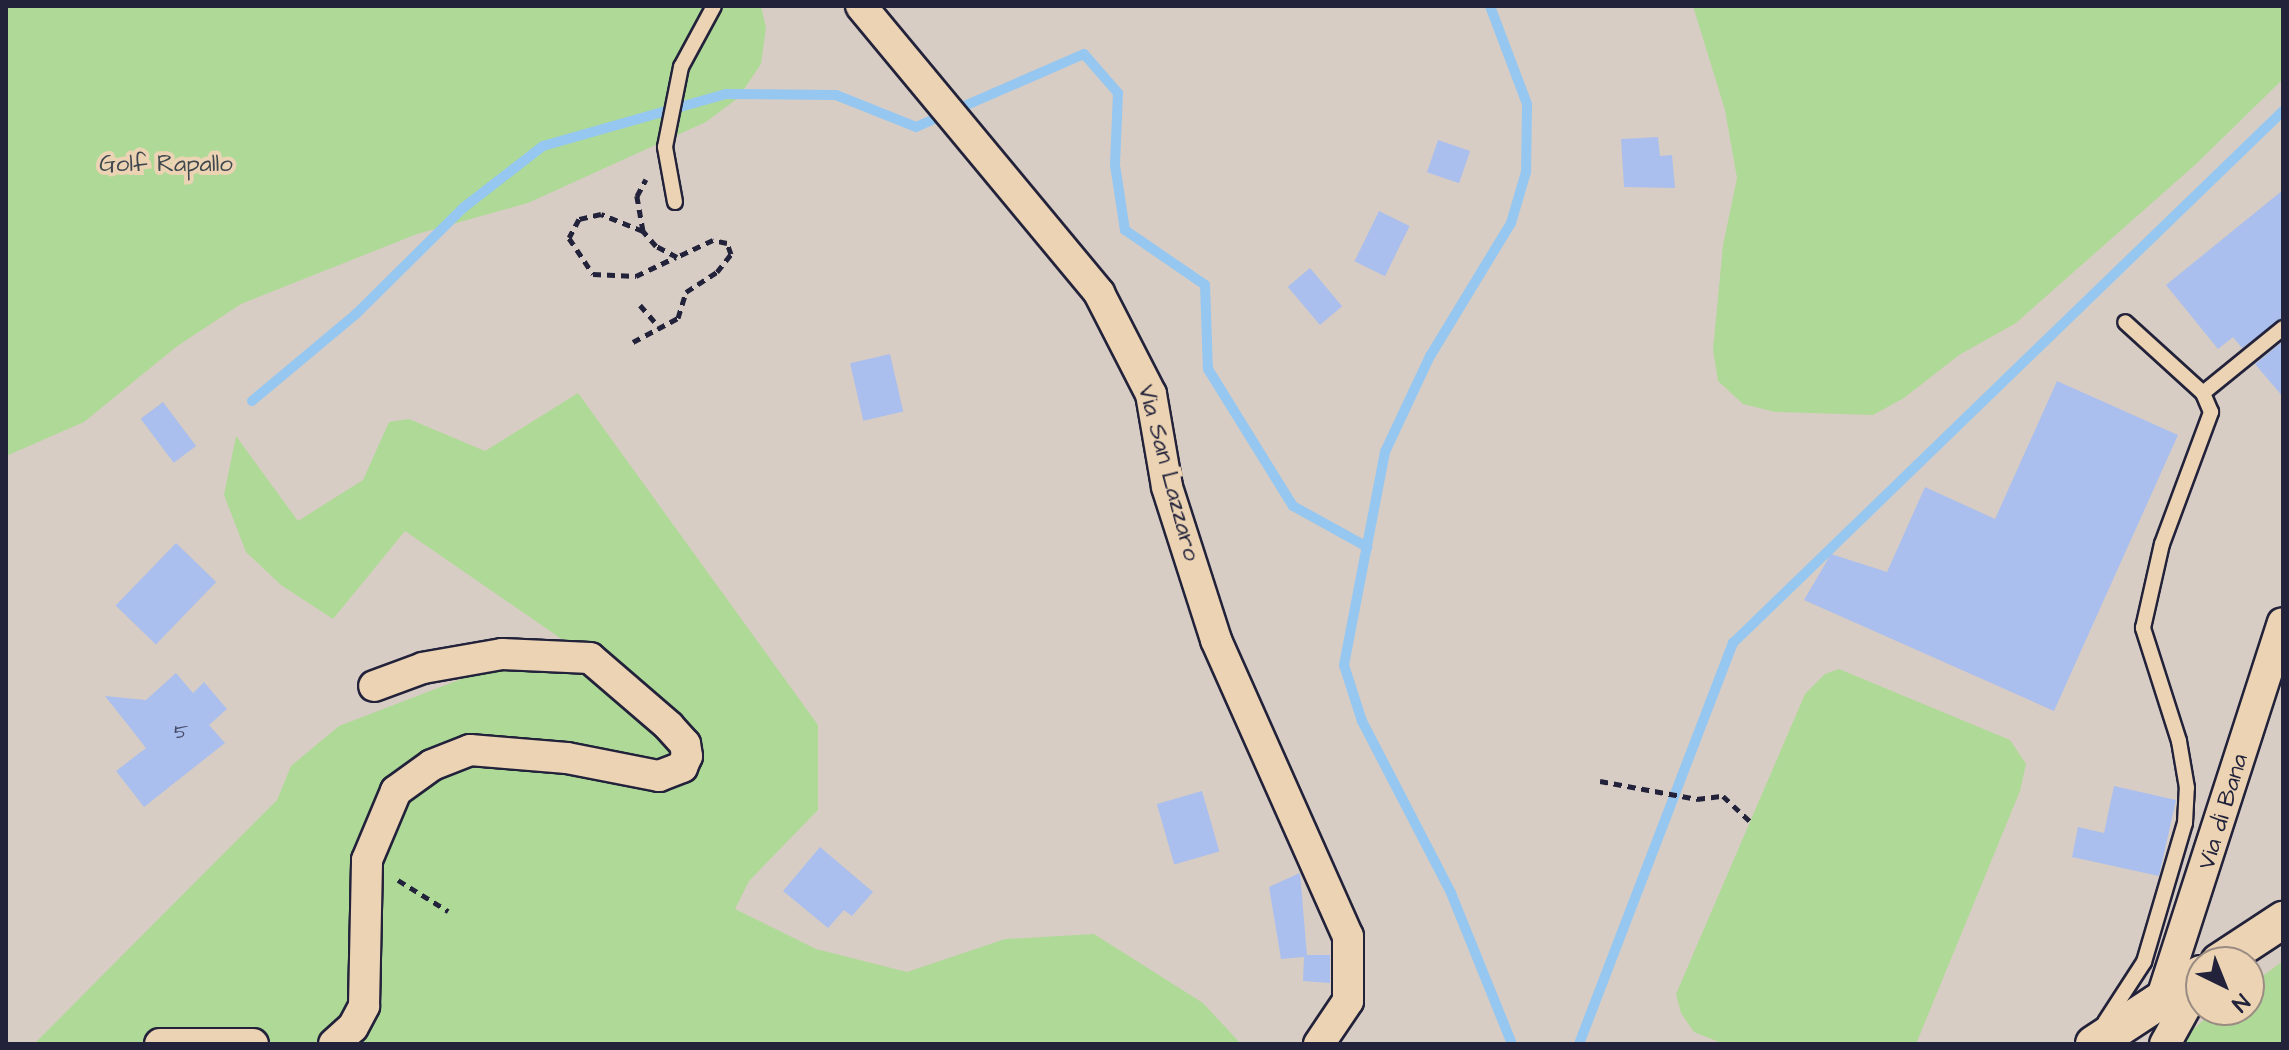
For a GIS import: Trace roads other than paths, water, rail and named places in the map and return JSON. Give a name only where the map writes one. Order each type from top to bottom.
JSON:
[{"type":"street","name":"Via San Lazzaro","points":[[861,6],[1099,293],[1151,394],[1167,487],[1216,640],[1348,936],[1348,1001],[1319,1044]]},
{"type":"street","name":"Via di Bana","points":[[2161,1000],[2283,623]]},
{"type":"street","points":[[334,1044],[353,1027],[366,994],[362,912],[367,860],[396,791],[432,765],[470,750],[567,758],[659,776],[682,767],[687,756],[685,744],[669,726],[590,658],[502,654],[423,668],[374,686]]},
{"type":"street","points":[[2243,946],[2283,920]]},
{"type":"street","points":[[2094,1044],[2185,986]]},
{"type":"street","points":[[2165,1044],[2185,1007]]},
{"type":"street","points":[[160,1044],[253,1044]]},
{"type":"lane","points":[[675,202],[665,147],[681,67],[714,6]]},
{"type":"lane","points":[[2087,1044],[2144,962],[2185,823],[2187,788],[2179,741],[2143,628],[2162,544],[2211,412],[2203,393],[2125,322]]},
{"type":"lane","points":[[2203,393],[2283,328]]},
{"type":"waterway","points":[[1490,6],[1527,104],[1526,172],[1511,223],[1430,356],[1385,452],[1344,665],[1362,721],[1451,893],[1512,1044]]},
{"type":"waterway","points":[[252,401],[356,314],[463,208],[543,146],[726,94],[836,95],[916,127],[1084,54],[1118,93],[1115,165],[1125,230],[1205,285],[1208,369],[1293,506],[1367,547]]},
{"type":"waterway","points":[[1579,1044],[1733,643],[2283,111]]},
{"type":"park label","name":"Golf Rapallo","points":[[166,165]]}]
